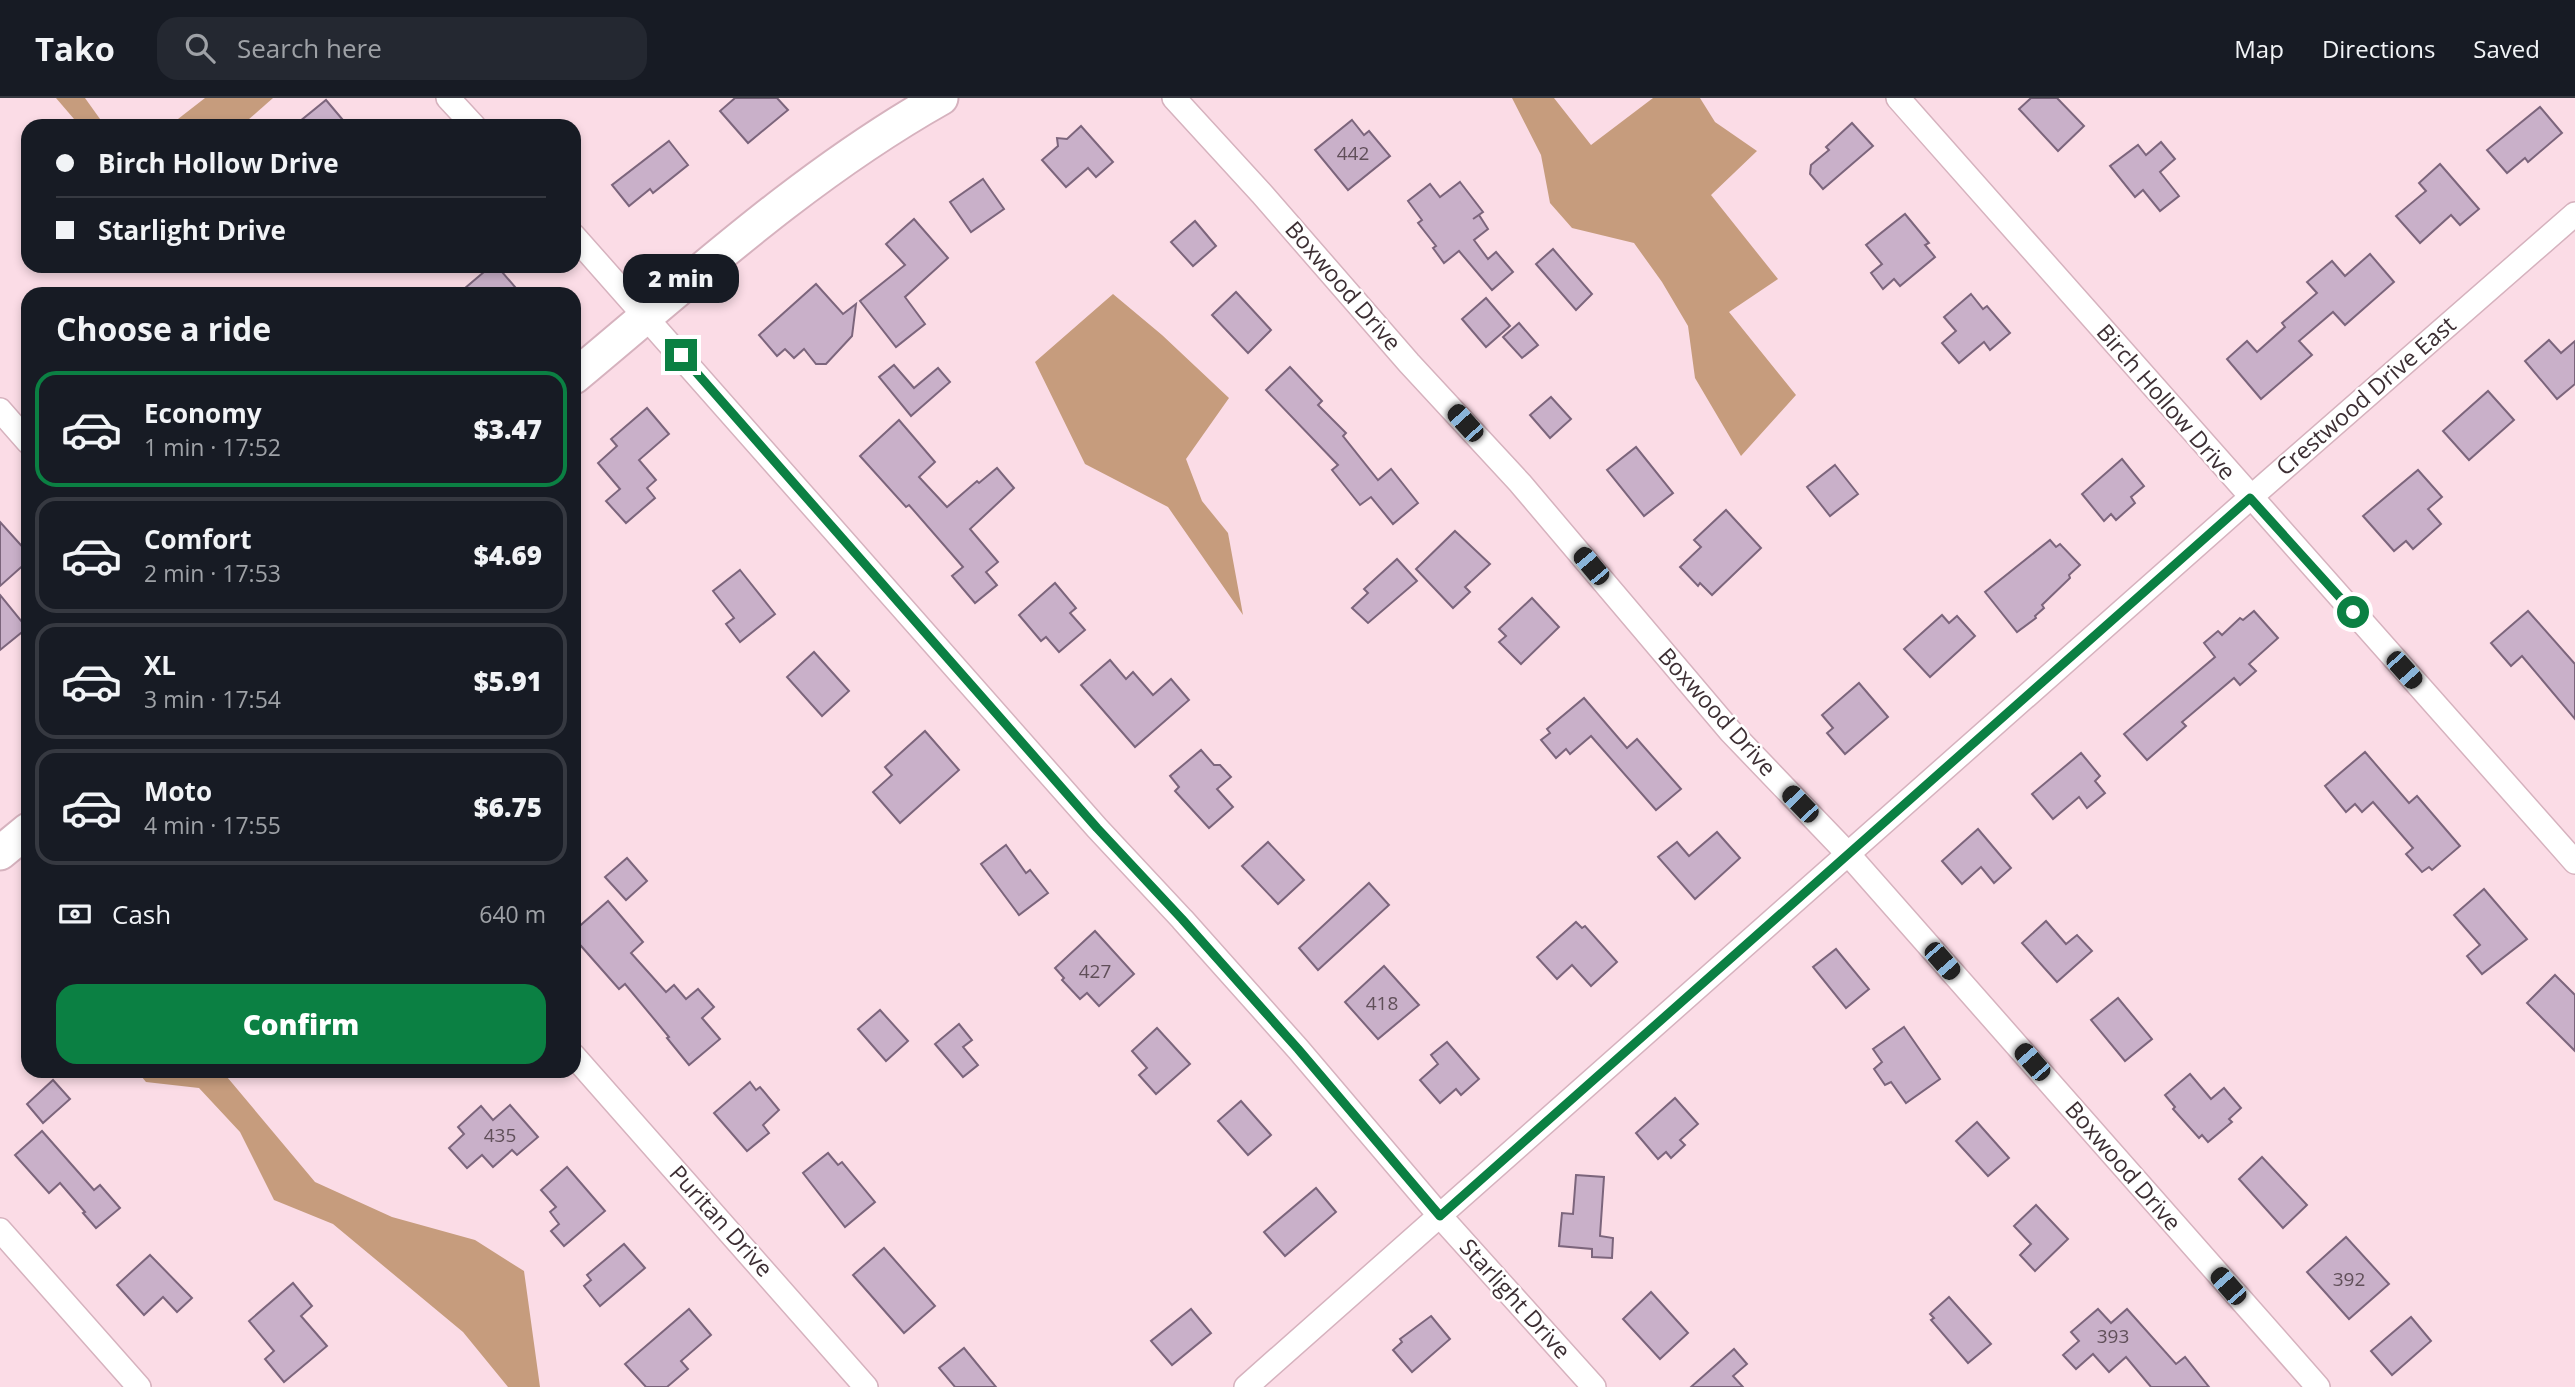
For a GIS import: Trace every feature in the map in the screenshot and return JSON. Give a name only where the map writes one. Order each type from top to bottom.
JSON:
[{"type":"main road","points":[[581,371],[824,172],[873,138],[941,98]]},
{"type":"main road","points":[[0,853],[21,836]]},
{"type":"street","points":[[448,98],[468,119]]},
{"type":"street","name":"Boxwood Drive","points":[[1174,98],[1520,483],[1731,732],[1849,855],[2318,1387]]},
{"type":"street","name":"Birch Hollow Drive","points":[[1898,98],[2575,862]]},
{"type":"street","name":"Crestwood Drive East","points":[[1246,1387],[2250,498],[2575,214]]},
{"type":"street","name":"Starlight Drive","points":[[581,244],[1097,828],[1298,1049],[1440,1216],[1594,1387]]},
{"type":"street","points":[[0,410],[21,434]]},
{"type":"street","name":"Puritan Drive","points":[[581,1064],[866,1387]]},
{"type":"street","points":[[0,1230],[139,1387]]},
{"type":"shaded area","points":[[56,98],[85,98],[100,119],[74,119]]},
{"type":"shaded area","points":[[205,98],[273,98],[249,119],[178,119]]},
{"type":"shaded area","points":[[1512,98],[1554,98],[1591,145],[1653,98],[1700,98],[1715,122],[1757,151],[1711,195],[1778,279],[1729,312],[1796,395],[1741,456],[1695,378],[1688,326],[1662,282],[1634,243],[1572,228],[1550,203],[1541,155]]},
{"type":"shaded area","points":[[1113,294],[1162,335],[1229,398],[1186,459],[1202,501],[1228,533],[1243,615],[1168,507],[1085,464],[1035,362]]},
{"type":"shaded area","points":[[143,1078],[228,1078],[315,1182],[392,1217],[475,1240],[524,1271],[540,1387],[508,1387],[463,1332],[333,1224],[274,1200],[240,1132],[199,1088],[146,1082]]},
{"type":"building","points":[[735,98],[777,98],[788,110],[748,143],[720,111]]},
{"type":"building","points":[[2031,98],[2057,98],[2084,126],[2058,151],[2019,109]]},
{"type":"building","points":[[326,100],[342,119],[303,119]]},
{"type":"building","points":[[2540,107],[2562,133],[2528,162],[2525,158],[2507,173],[2487,150]]},
{"type":"building","points":[[1352,120],[1364,135],[1369,131],[1390,156],[1348,190],[1315,150]]},
{"type":"building","points":[[1852,123],[1873,146],[1823,189],[1810,174],[1811,165],[1829,150],[1826,147]]},
{"type":"building","points":[[1081,126],[1113,162],[1096,177],[1088,168],[1066,187],[1042,160],[1058,146],[1057,138],[1067,139]]},
{"type":"building","points":[[669,141],[688,165],[653,193],[650,189],[629,206],[612,185]]},
{"type":"building","points":[[2161,142],[2175,159],[2160,172],[2179,196],[2160,211],[2143,190],[2135,197],[2110,166],[2138,145],[2146,155]]},
{"type":"building","points":[[2440,164],[2479,209],[2460,225],[2451,215],[2420,243],[2396,216],[2426,191],[2419,183]]},
{"type":"building","points":[[983,179],[1004,209],[971,232],[950,202]]},
{"type":"building","points":[[1460,182],[1483,212],[1473,219],[1479,215],[1488,229],[1474,240],[1488,259],[1496,252],[1513,272],[1492,290],[1459,251],[1444,263],[1433,248],[1436,246],[1418,223],[1422,220],[1408,201],[1430,184],[1440,197]]},
{"type":"building","points":[[1905,214],[1929,243],[1925,245],[1935,257],[1900,286],[1894,279],[1883,289],[1871,273],[1882,264],[1866,245]]},
{"type":"building","points":[[914,219],[948,258],[905,297],[925,324],[896,347],[860,301],[905,265],[886,244]]},
{"type":"building","points":[[1195,221],[1216,246],[1193,266],[1171,242]]},
{"type":"building","points":[[1553,249],[1592,294],[1576,310],[1536,264]]},
{"type":"building","points":[[2370,254],[2394,282],[2345,325],[2333,312],[2299,341],[2312,355],[2261,399],[2227,359],[2247,341],[2257,352],[2285,327],[2282,323],[2317,293],[2307,282],[2332,261],[2345,276]]},
{"type":"building","points":[[483,273],[503,273],[515,287],[466,287]]},
{"type":"building","points":[[816,284],[843,314],[856,304],[852,336],[826,364],[816,364],[804,349],[794,358],[785,349],[777,356],[759,335]]},
{"type":"building","points":[[1236,292],[1271,330],[1248,353],[1212,315]]},
{"type":"building","points":[[1971,294],[1983,309],[1987,306],[2010,333],[1990,350],[1984,342],[1959,363],[1942,343],[1956,331],[1944,317]]},
{"type":"building","points":[[1486,298],[1510,326],[1486,347],[1462,319]]},
{"type":"building","points":[[1519,323],[1538,345],[1522,358],[1503,337]]},
{"type":"building","points":[[2549,340],[2561,353],[2575,341],[2575,384],[2557,399],[2525,361]]},
{"type":"building","points":[[894,365],[914,388],[938,368],[950,382],[911,416],[879,377]]},
{"type":"building","points":[[1290,367],[1322,401],[1318,405],[1346,433],[1343,436],[1378,480],[1391,469],[1418,503],[1393,524],[1371,497],[1360,505],[1332,470],[1338,465],[1266,390]]},
{"type":"building","points":[[2488,391],[2514,420],[2469,460],[2443,431]]},
{"type":"building","points":[[1551,397],[1571,419],[1550,438],[1530,415]]},
{"type":"building","points":[[647,408],[669,434],[639,460],[656,480],[647,488],[655,498],[626,523],[606,501],[620,489],[598,463],[617,446],[611,439]]},
{"type":"building","points":[[899,420],[935,462],[919,477],[947,507],[997,468],[1014,488],[970,529],[998,562],[986,572],[997,585],[975,603],[952,576],[963,567],[909,505],[906,507],[860,456]]},
{"type":"building","points":[[1636,447],[1673,493],[1644,516],[1607,470]]},
{"type":"building","points":[[2122,459],[2144,486],[2131,497],[2135,503],[2116,520],[2111,514],[2104,521],[2082,494]]},
{"type":"building","points":[[1835,465],[1858,494],[1830,516],[1807,487]]},
{"type":"building","points":[[2418,470],[2442,497],[2428,509],[2441,524],[2413,549],[2406,541],[2394,551],[2363,516]]},
{"type":"building","points":[[1726,510],[1761,548],[1712,595],[1700,583],[1698,586],[1680,567],[1701,547],[1694,540]]},
{"type":"building","points":[[0,522],[21,545],[21,567],[0,586]]},
{"type":"building","points":[[1455,531],[1490,564],[1465,587],[1470,592],[1453,608],[1416,569]]},
{"type":"building","points":[[2050,540],[2056,547],[2060,544],[2080,565],[2042,605],[2044,608],[2036,618],[2017,632],[1985,592]]},
{"type":"building","points":[[1397,559],[1417,581],[1368,623],[1352,608],[1368,593],[1364,589]]},
{"type":"building","points":[[740,570],[775,614],[740,642],[726,624],[734,618],[713,591]]},
{"type":"building","points":[[1055,583],[1076,608],[1070,613],[1085,630],[1059,652],[1046,637],[1041,641],[1019,615]]},
{"type":"building","points":[[0,595],[21,621],[21,633],[0,650]]},
{"type":"building","points":[[1532,598],[1559,627],[1521,664],[1499,642],[1506,636],[1499,629]]},
{"type":"building","points":[[2254,611],[2278,638],[2249,664],[2256,671],[2240,685],[2234,678],[2182,722],[2186,726],[2147,760],[2124,734],[2215,657],[2204,643],[2218,631],[2222,635],[2240,618],[2243,620]]},
{"type":"building","points":[[2528,611],[2575,664],[2575,719],[2522,656],[2511,666],[2491,643]]},
{"type":"building","points":[[1942,615],[1949,623],[1957,616],[1975,636],[1930,677],[1904,649]]},
{"type":"building","points":[[814,652],[849,691],[822,716],[787,677]]},
{"type":"building","points":[[1110,660],[1126,679],[1133,672],[1153,695],[1171,679],[1189,700],[1135,747],[1081,685]]},
{"type":"building","points":[[1859,683],[1888,717],[1845,754],[1827,733],[1833,728],[1822,715]]},
{"type":"building","points":[[1584,698],[1627,748],[1637,739],[1681,789],[1656,810],[1591,736],[1570,754],[1566,749],[1556,758],[1541,740],[1550,733],[1547,729]]},
{"type":"building","points":[[925,731],[959,770],[900,823],[873,792],[892,775],[885,767]]},
{"type":"building","points":[[1201,750],[1214,765],[1220,765],[1231,777],[1217,789],[1233,807],[1209,828],[1175,791],[1179,787],[1170,776]]},
{"type":"building","points":[[2365,752],[2409,803],[2417,796],[2460,846],[2432,870],[2429,867],[2422,872],[2406,854],[2413,848],[2373,802],[2362,812],[2355,804],[2346,812],[2325,786]]},
{"type":"building","points":[[2081,753],[2100,776],[2095,781],[2105,793],[2087,808],[2079,797],[2053,819],[2032,794]]},
{"type":"building","points":[[1978,829],[2011,868],[1994,883],[1981,867],[1962,884],[1942,861]]},
{"type":"building","points":[[1717,832],[1740,858],[1695,899],[1658,857],[1677,842],[1689,856]]},
{"type":"building","points":[[1268,842],[1304,880],[1278,904],[1242,866]]},
{"type":"building","points":[[1006,845],[1026,873],[1030,870],[1048,893],[1019,915],[981,864]]},
{"type":"building","points":[[627,858],[647,881],[626,900],[605,877]]},
{"type":"building","points":[[1369,883],[1389,905],[1318,970],[1299,948]]},
{"type":"building","points":[[2484,889],[2527,939],[2482,974],[2467,956],[2480,945],[2454,915]]},
{"type":"building","points":[[608,901],[643,942],[631,953],[666,992],[674,985],[686,999],[698,989],[714,1007],[702,1018],[720,1039],[689,1065],[625,984],[619,989],[581,946],[581,925]]},
{"type":"building","points":[[2046,921],[2066,944],[2077,935],[2092,951],[2057,982],[2022,943]]},
{"type":"building","points":[[1576,922],[1582,928],[1585,926],[1617,962],[1591,986],[1572,965],[1557,979],[1537,957]]},
{"type":"building","points":[[1095,931],[1134,974],[1099,1006],[1087,993],[1080,999],[1055,968]]},
{"type":"building","points":[[1836,949],[1869,989],[1846,1008],[1813,967]]},
{"type":"building","points":[[1384,966],[1419,1005],[1378,1039],[1345,1002]]},
{"type":"building","points":[[2555,975],[2575,995],[2575,1051],[2527,1003]]},
{"type":"building","points":[[2118,998],[2152,1039],[2125,1061],[2091,1020]]},
{"type":"building","points":[[880,1010],[908,1041],[886,1061],[858,1029]]},
{"type":"building","points":[[959,1024],[972,1040],[963,1047],[978,1065],[963,1077],[935,1044]]},
{"type":"building","points":[[1904,1027],[1940,1079],[1906,1103],[1891,1082],[1885,1085],[1874,1069],[1882,1062],[1873,1049]]},
{"type":"building","points":[[1157,1028],[1190,1064],[1156,1094],[1139,1075],[1147,1068],[1132,1051]]},
{"type":"building","points":[[1447,1042],[1479,1079],[1461,1095],[1456,1089],[1440,1103],[1420,1080],[1438,1064],[1431,1055]]},
{"type":"building","points":[[2190,1074],[2211,1099],[2224,1088],[2241,1108],[2229,1119],[2232,1122],[2208,1142],[2202,1135],[2199,1138],[2173,1109],[2175,1107],[2165,1095]]},
{"type":"building","points":[[53,1080],[70,1099],[43,1123],[27,1104]]},
{"type":"building","points":[[750,1082],[756,1090],[760,1087],[779,1110],[763,1125],[769,1133],[747,1151],[714,1113]]},
{"type":"building","points":[[1675,1098],[1698,1124],[1680,1140],[1685,1145],[1671,1158],[1666,1152],[1658,1159],[1636,1133]]},
{"type":"building","points":[[1241,1101],[1271,1135],[1248,1155],[1218,1121]]},
{"type":"building","points":[[510,1105],[538,1137],[517,1155],[512,1150],[493,1167],[482,1155],[467,1168],[449,1148],[464,1134],[458,1127],[481,1106],[493,1120]]},
{"type":"building","points":[[1977,1122],[2009,1158],[1988,1176],[1956,1141]]},
{"type":"building","points":[[42,1131],[94,1190],[100,1185],[120,1208],[96,1228],[60,1183],[49,1193],[15,1155]]},
{"type":"building","points":[[828,1153],[838,1165],[842,1162],[875,1202],[845,1227],[803,1173]]},
{"type":"building","points":[[2262,1157],[2307,1205],[2283,1228],[2239,1179]]},
{"type":"building","points":[[567,1167],[605,1211],[564,1246],[551,1231],[559,1224],[550,1212],[556,1207],[541,1190]]},
{"type":"building","points":[[1576,1175],[1604,1177],[1600,1236],[1613,1238],[1612,1258],[1592,1257],[1592,1249],[1559,1246],[1562,1213],[1573,1214]]},
{"type":"building","points":[[1316,1188],[1336,1212],[1285,1256],[1264,1232]]},
{"type":"building","points":[[2036,1205],[2068,1239],[2035,1271],[2020,1255],[2031,1244],[2014,1226]]},
{"type":"building","points":[[2346,1237],[2389,1284],[2349,1319],[2307,1272]]},
{"type":"building","points":[[624,1244],[645,1268],[600,1306],[584,1286],[591,1280],[587,1275]]},
{"type":"building","points":[[884,1248],[935,1306],[904,1333],[853,1275]]},
{"type":"building","points":[[150,1255],[192,1298],[177,1312],[163,1297],[144,1315],[117,1285]]},
{"type":"building","points":[[293,1283],[312,1306],[301,1316],[327,1346],[284,1382],[265,1359],[274,1351],[249,1321]]},
{"type":"building","points":[[1651,1292],[1688,1333],[1660,1359],[1623,1319]]},
{"type":"building","points":[[1949,1297],[1991,1344],[1968,1363],[1931,1320],[1934,1318],[1930,1314]]},
{"type":"building","points":[[689,1309],[711,1335],[681,1361],[688,1369],[667,1387],[646,1387],[625,1364]]},
{"type":"building","points":[[1191,1309],[1211,1333],[1172,1365],[1151,1341]]},
{"type":"building","points":[[2098,1309],[2111,1323],[2127,1309],[2176,1364],[2185,1357],[2209,1387],[2151,1387],[2126,1357],[2109,1372],[2093,1354],[2076,1369],[2063,1355],[2079,1341],[2071,1332]]},
{"type":"building","points":[[1431,1316],[1450,1339],[1412,1372],[1393,1350],[1402,1342],[1400,1339]]},
{"type":"building","points":[[2411,1317],[2431,1341],[2392,1375],[2371,1351]]},
{"type":"building","points":[[964,1348],[996,1387],[955,1387],[939,1368]]},
{"type":"building","points":[[1734,1349],[1747,1364],[1733,1376],[1743,1387],[1691,1387]]},
{"type":"route","points":[[681,355],[1097,828],[1182,919],[1366,1126],[1440,1216],[2250,498],[2353,612]]}]
